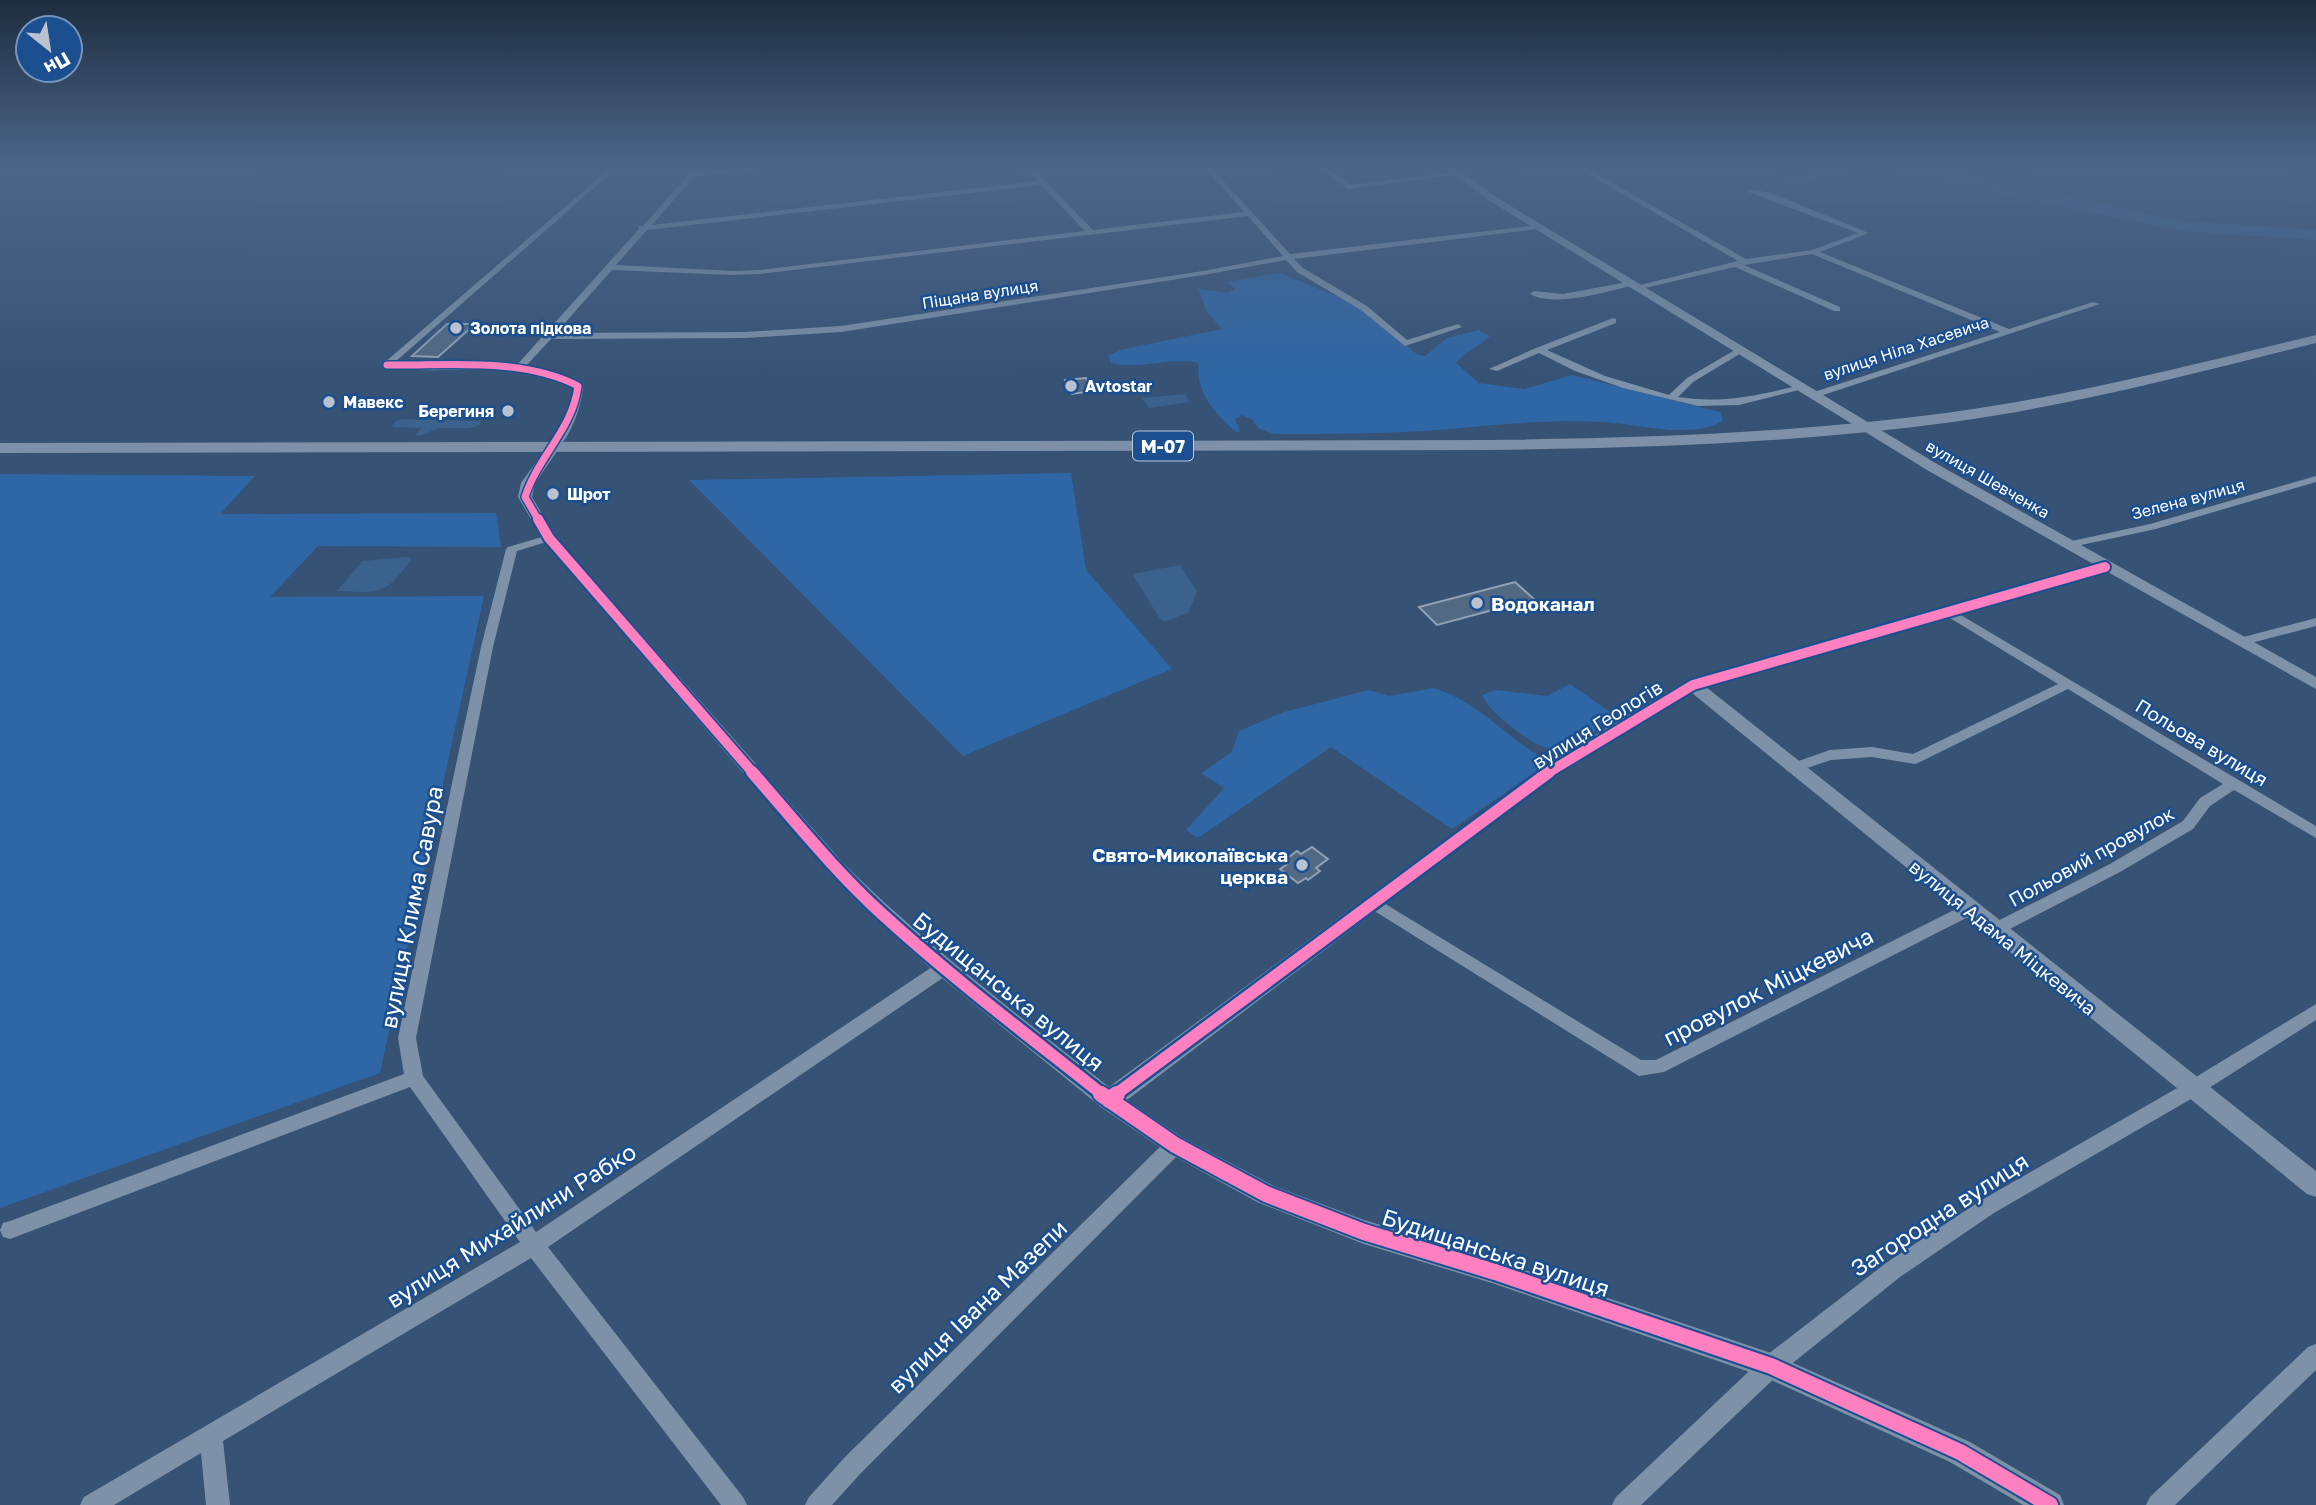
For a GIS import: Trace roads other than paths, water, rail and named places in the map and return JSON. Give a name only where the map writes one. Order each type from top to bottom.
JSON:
[{"type":"highway","name":"М-07","points":[[0,448],[1630,443],[1868,427],[2029,404],[2316,339]]},
{"type":"street","points":[[534,237],[387,365],[519,369],[568,378],[578,386],[578,398],[571,419],[554,447]]},
{"type":"street","points":[[519,369],[634,237]]},
{"type":"street","points":[[609,267],[759,272],[1047,237]]},
{"type":"street","points":[[1269,237],[1307,275],[1364,308],[1405,343],[1458,327]]},
{"type":"street","name":"Піщана вулиця","points":[[549,337],[746,335],[841,329],[1203,273],[1287,257],[1452,237]]},
{"type":"street","name":"вулиця Шевченка","points":[[1555,237],[2067,545],[2316,684]]},
{"type":"street","points":[[1702,237],[1745,262]]},
{"type":"street","points":[[1534,294],[1563,297],[1640,288],[1735,264],[1813,252],[1853,237]]},
{"type":"street","name":"вулиця Ніла Хасевича","points":[[1813,252],[2008,332]]},
{"type":"street","points":[[1735,264],[1837,309]]},
{"type":"street","name":"вулиця Ніла Хасевича","points":[[1814,395],[2096,304]]},
{"type":"street","points":[[1494,369],[1613,321]]},
{"type":"street","points":[[1539,350],[1592,375],[1700,403],[1721,404],[1802,388]]},
{"type":"street","points":[[1672,397],[1690,380],[1740,350]]},
{"type":"street","name":"Будищанська вулиця","points":[[554,447],[528,483],[525,497],[549,538],[837,869],[944,968],[1109,1100],[1175,1145],[1266,1194],[1364,1232],[1494,1272],[1771,1366],[1959,1452],[2050,1505]]},
{"type":"street","name":"Зелена вулиця","points":[[2067,545],[2152,527],[2316,479]]},
{"type":"street","name":"вулиця Клима Савура","points":[[549,538],[512,549],[487,647],[407,1038],[414,1079],[534,1245],[735,1505]]},
{"type":"street","name":"вулиця Геологів","points":[[1109,1100],[1559,764],[1693,685],[2105,567]]},
{"type":"street","name":"Польова вулиця","points":[[1949,612],[2316,833]]},
{"type":"street","points":[[2240,642],[2316,622]]},
{"type":"street","points":[[1792,768],[1830,755],[1858,753],[1915,759],[2068,684]]},
{"type":"street","name":"вулиця Адама Міцкевича","points":[[1693,685],[1968,910],[2316,1186]]},
{"type":"street","name":"Польовий провулок","points":[[1994,930],[2115,868],[2189,825],[2205,802],[2233,784]]},
{"type":"street","name":"провулок Міцкевича","points":[[1374,903],[1639,1068],[1658,1067],[1968,910]]},
{"type":"street","name":"вулиця Михайлини Рабко","points":[[92,1505],[534,1245],[944,968]]},
{"type":"street","name":"Загородна вулиця","points":[[1625,1505],[1771,1366],[1893,1270],[1987,1207],[2192,1089],[2316,1011]]},
{"type":"street","points":[[10,1230],[414,1079]]},
{"type":"street","name":"вулиця Івана Мазепи","points":[[817,1505],[853,1465],[1175,1145]]},
{"type":"street","points":[[2158,1505],[2316,1355]]},
{"type":"street","points":[[211,1436],[218,1505]]},
{"type":"place","name":"Золота підкова","points":[[456,328]]},
{"type":"place","name":"Avtostar","points":[[1071,386]]},
{"type":"place","name":"Мавекс","points":[[329,402]]},
{"type":"place","name":"Берегиня","points":[[508,411]]},
{"type":"place","name":"Шрот","points":[[553,494]]},
{"type":"place","name":"Водоканал","points":[[1477,603]]},
{"type":"place","name":"Свято-Миколаївська церква","points":[[1302,865]]}]
